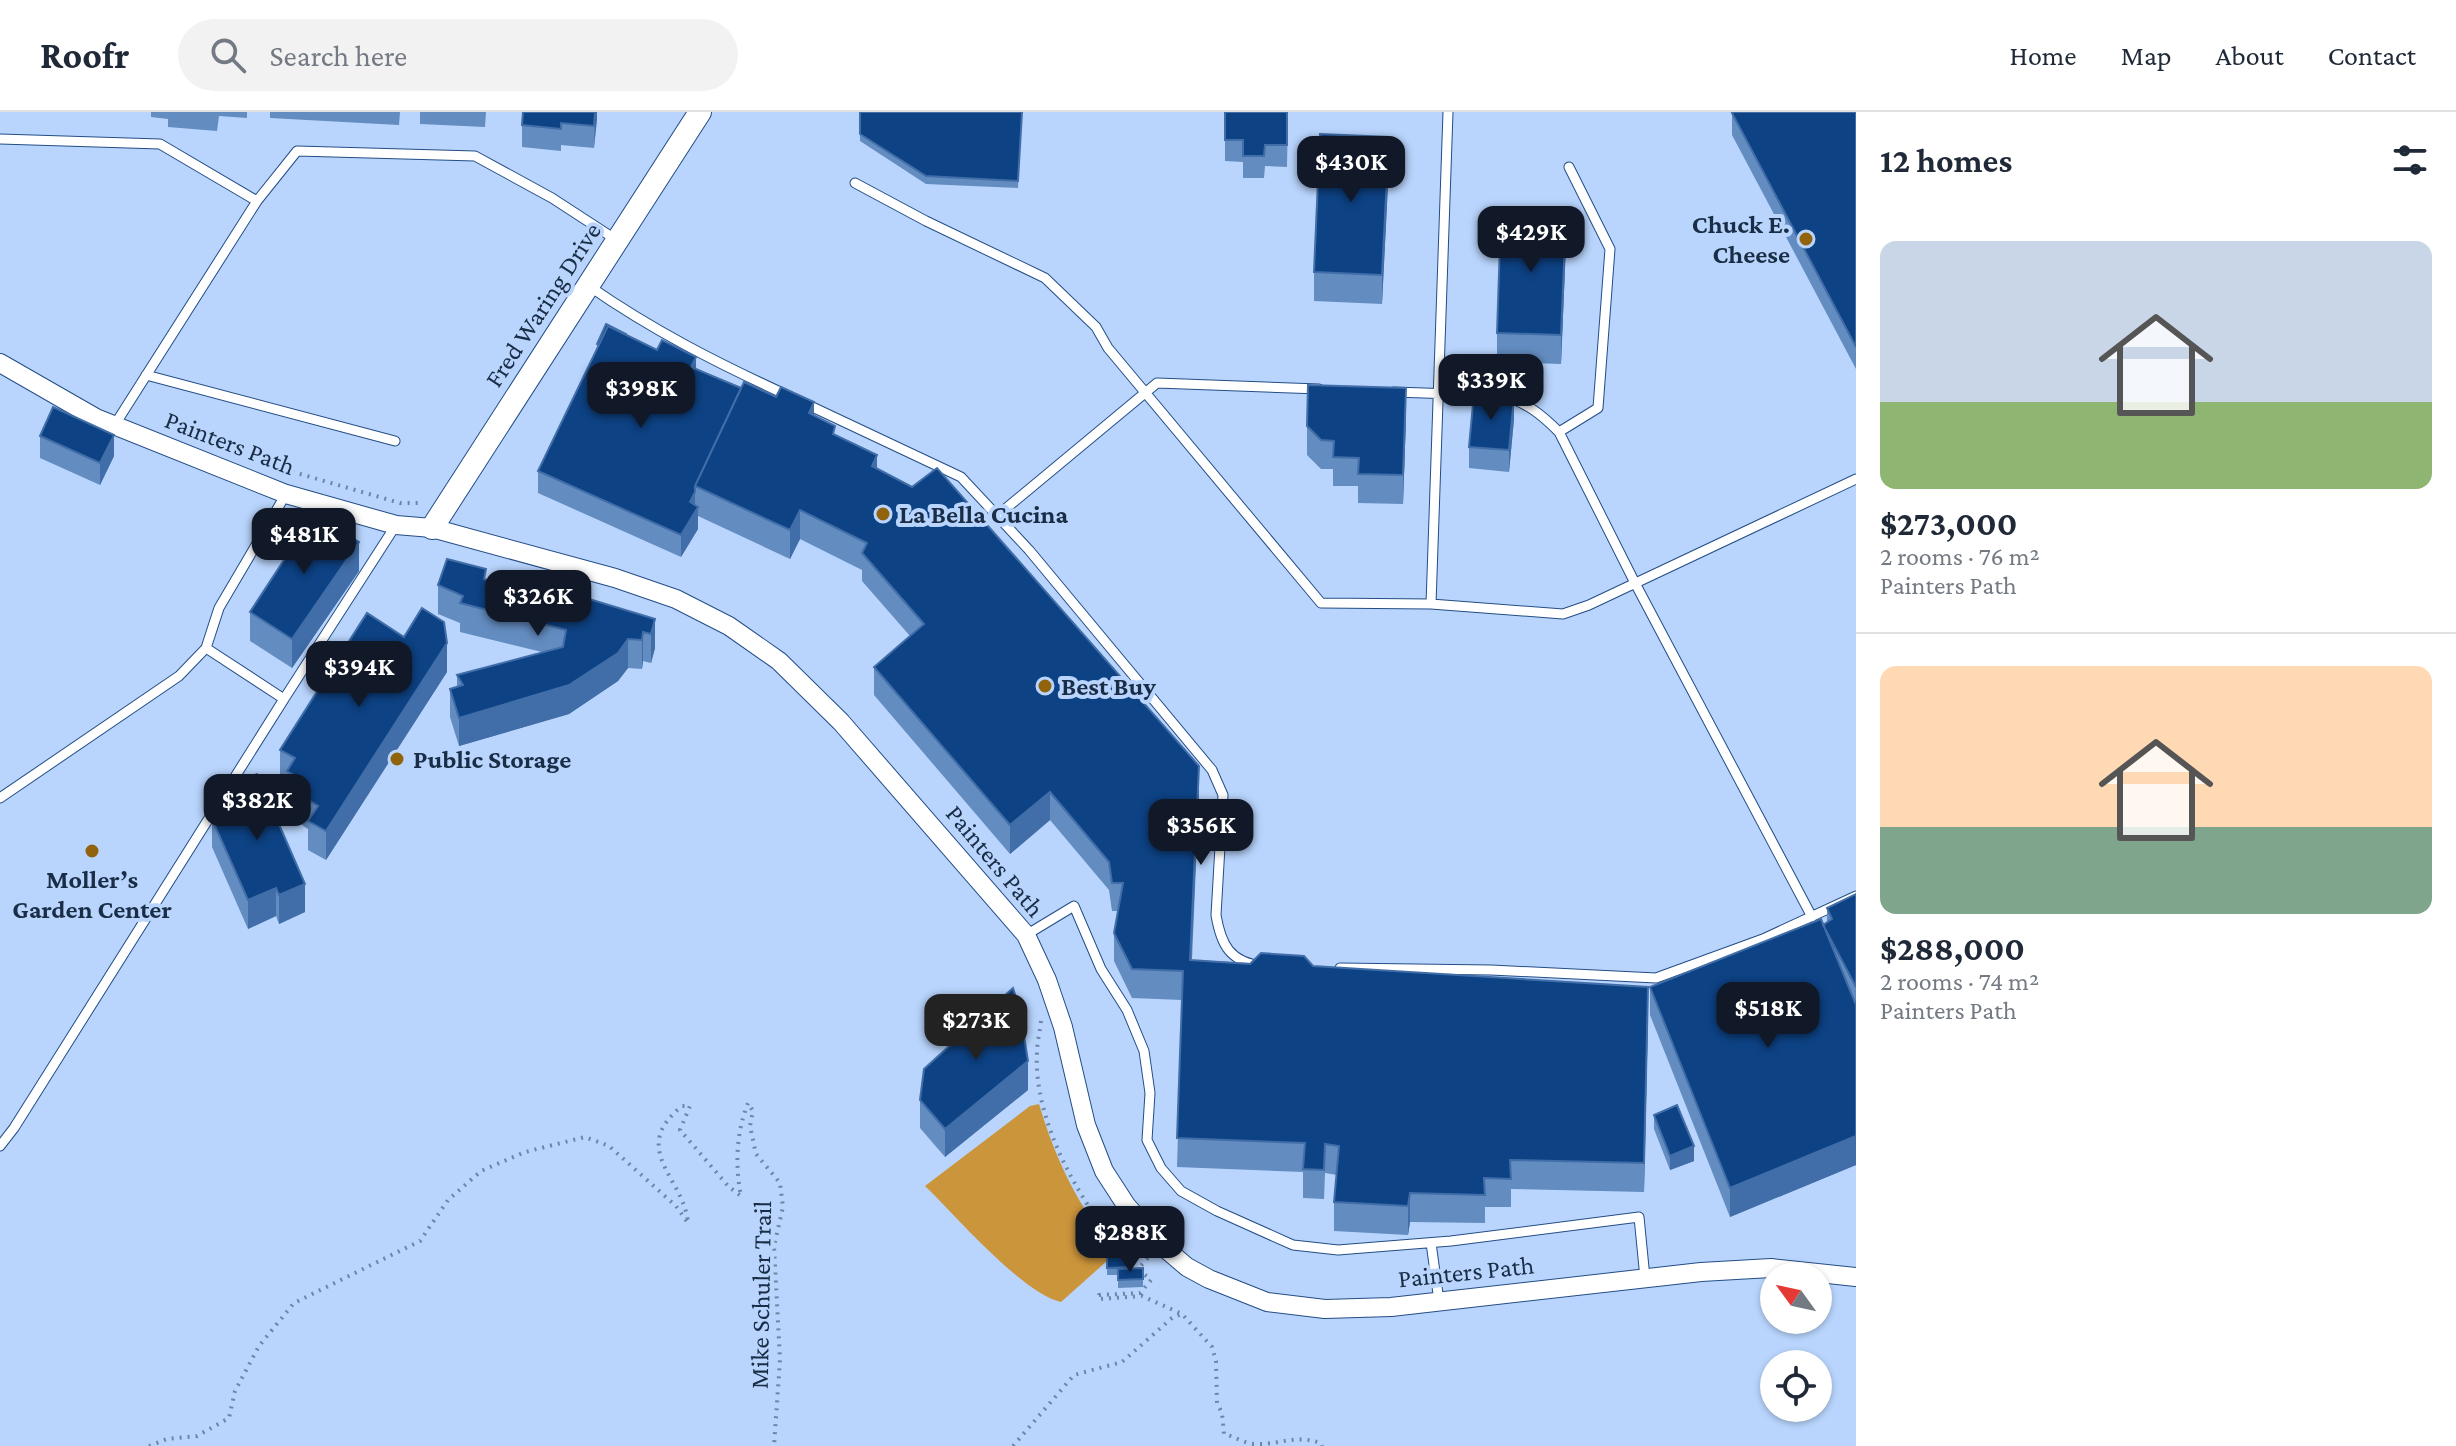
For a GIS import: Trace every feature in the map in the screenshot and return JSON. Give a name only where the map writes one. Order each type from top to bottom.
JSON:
[{"type":"street","name":"Fred Waring Drive","points":[[432,528],[700,112]]},
{"type":"street","name":"Painters Path","points":[[0,363],[96,418],[286,494],[396,525],[432,528],[615,578],[676,599],[729,626],[779,661],[841,722],[1026,935],[1047,980],[1063,1027],[1086,1125],[1104,1171],[1126,1205],[1160,1244],[1187,1267],[1209,1279],[1267,1302],[1325,1309],[1439,1301],[1645,1278],[1771,1268],[1856,1277]]},
{"type":"lane","points":[[1431,604],[1448,112]]},
{"type":"lane","points":[[0,139],[160,144],[257,201]]},
{"type":"lane","points":[[114,426],[257,201],[297,151],[475,156],[540,191],[618,241]]},
{"type":"lane","points":[[1559,432],[1598,408],[1610,249],[1569,167]]},
{"type":"lane","points":[[855,183],[1045,278],[1096,327],[1108,348],[1321,603],[1431,604],[1563,614],[1589,605],[1856,479]]},
{"type":"lane","points":[[589,286],[628,314],[702,356],[961,477],[998,515],[1212,770],[1223,795],[1216,915],[1219,932],[1227,948],[1239,961],[1271,966]]},
{"type":"lane","points":[[146,375],[395,441]]},
{"type":"lane","points":[[998,515],[1157,383],[1333,390]]},
{"type":"lane","points":[[1377,391],[1499,396],[1519,400],[1540,413],[1559,432],[1635,583],[1812,917]]},
{"type":"lane","points":[[0,798],[179,676],[206,648],[219,608],[286,494]]},
{"type":"lane","points":[[0,1146],[396,525]]},
{"type":"lane","points":[[206,648],[284,699]]},
{"type":"lane","points":[[1328,968],[1491,970],[1656,978],[1763,939],[1856,896]]},
{"type":"lane","points":[[1026,935],[1074,906],[1101,969],[1127,1010],[1144,1051],[1150,1093],[1147,1140],[1161,1168],[1181,1191],[1217,1211],[1293,1245],[1338,1250],[1431,1243],[1639,1217],[1645,1278]]},
{"type":"lane","points":[[1431,1243],[1439,1301]]},
{"type":"path","points":[[1042,1013],[1037,1051],[1041,1096],[1068,1173],[1105,1231],[1124,1253],[1114,1264]]},
{"type":"path","name":"Mike Schuler Trail","points":[[149,1446],[167,1439],[197,1436],[229,1418],[235,1391],[259,1346],[294,1303],[420,1241],[448,1200],[481,1171],[525,1152],[585,1137],[609,1146],[676,1206],[688,1223],[687,1211],[664,1168],[660,1133],[668,1118],[682,1106],[690,1106],[680,1130],[729,1187],[741,1196],[736,1170],[742,1118],[748,1103],[753,1111],[750,1126],[756,1154],[780,1183],[783,1207],[774,1246],[780,1360],[774,1446]]},
{"type":"path","points":[[1148,1258],[1138,1269],[1151,1280],[1140,1293],[1099,1295],[1099,1299],[1142,1296],[1182,1314],[1212,1347],[1216,1361],[1217,1403],[1222,1413],[1224,1434],[1252,1444],[1304,1437],[1322,1446]]},
{"type":"path","points":[[1013,1446],[1074,1375],[1122,1362],[1172,1318],[1182,1314]]},
{"type":"shaded area","points":[[1039,1104],[1070,1182],[1090,1218],[1116,1253],[1061,1302],[1027,1284],[1009,1269],[925,1186],[1030,1106]]},
{"type":"building","points":[[523,112],[595,112],[594,126],[561,123],[561,129],[522,125]]},
{"type":"building","points":[[860,112],[1022,112],[1018,181],[926,176],[860,134]]},
{"type":"building","points":[[1225,112],[1287,112],[1287,145],[1265,145],[1264,156],[1243,156],[1243,140],[1225,140]]},
{"type":"building","points":[[1856,112],[1856,347],[1732,113]]},
{"type":"building","points":[[1320,134],[1389,137],[1382,275],[1314,272]]},
{"type":"building","points":[[1501,214],[1566,216],[1561,335],[1497,333]]},
{"type":"building","points":[[606,324],[626,335],[608,326],[597,344]]},
{"type":"building","points":[[608,326],[657,350],[662,340],[696,357],[691,367],[741,388],[695,486],[690,502],[698,507],[681,535],[538,471]]},
{"type":"building","points":[[744,382],[776,397],[781,387],[814,402],[809,413],[835,426],[833,434],[877,455],[872,466],[912,487],[937,468],[1199,766],[1190,960],[1250,964],[1261,953],[1304,956],[1313,966],[1648,987],[1644,1163],[1510,1160],[1511,1179],[1484,1178],[1485,1195],[1410,1193],[1408,1206],[1334,1202],[1339,1146],[1325,1144],[1324,1170],[1303,1169],[1305,1143],[1177,1138],[1183,971],[1132,969],[1114,933],[1123,883],[1112,883],[1109,862],[1050,792],[1010,825],[874,667],[924,624],[862,553],[867,543],[800,510],[790,530],[695,486]]},
{"type":"building","points":[[1308,385],[1406,388],[1403,475],[1358,474],[1359,458],[1333,457],[1334,441],[1321,440],[1307,426]]},
{"type":"building","points":[[1474,393],[1514,397],[1509,450],[1469,447]]},
{"type":"building","points":[[53,407],[114,435],[100,463],[40,436]]},
{"type":"building","points":[[314,514],[359,542],[292,639],[250,612]]},
{"type":"building","points":[[447,559],[486,569],[484,579],[532,592],[533,582],[655,619],[651,634],[643,632],[642,640],[628,639],[618,653],[569,685],[459,718],[450,689],[463,685],[457,675],[563,647],[566,630],[460,603],[463,596],[438,585]]},
{"type":"building","points":[[422,608],[444,622],[447,643],[326,831],[308,821],[318,806],[295,791],[302,780],[287,771],[295,758],[280,750],[367,613],[404,637]]},
{"type":"building","points":[[257,774],[305,884],[279,895],[276,888],[248,900],[212,819],[231,810],[226,797],[236,793],[231,785]]},
{"type":"building","points":[[1856,894],[1856,987],[1823,925],[1832,919],[1827,908]]},
{"type":"building","points":[[1821,919],[1856,1005],[1856,1136],[1730,1188],[1650,987]]},
{"type":"building","points":[[1013,988],[1020,1010],[1028,1061],[945,1129],[920,1100],[924,1069]]},
{"type":"building","points":[[1677,1105],[1694,1146],[1670,1156],[1654,1115]]},
{"type":"building","points":[[1132,1255],[1132,1267],[1107,1268],[1107,1256]]},
{"type":"building","points":[[1143,1268],[1143,1279],[1118,1280],[1118,1269]]},
{"type":"place","name":"Chuck E. Cheese","points":[[1806,239]]},
{"type":"place","name":"La Bella Cucina","points":[[883,514]]},
{"type":"place","name":"Best Buy","points":[[1045,686]]},
{"type":"place","name":"Public Storage","points":[[397,759]]},
{"type":"place","name":"Moller’s Garden Center","points":[[92,851]]}]
